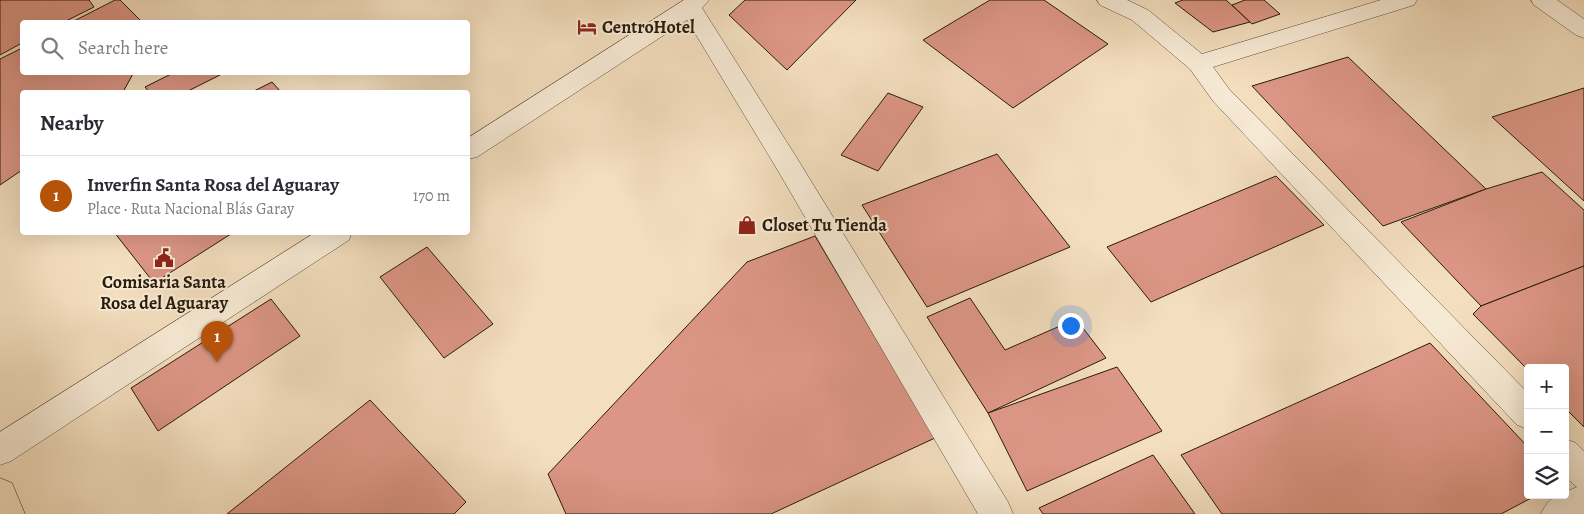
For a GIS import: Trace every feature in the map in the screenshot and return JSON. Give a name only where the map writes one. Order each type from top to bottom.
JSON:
[{"type":"highway","points":[[0,494],[8,514]]},
{"type":"street","points":[[1108,0],[1140,15],[1198,63],[1221,95],[1524,411]]},
{"type":"street","points":[[1198,63],[1406,0]]},
{"type":"street","points":[[1542,0],[1584,30]]},
{"type":"street","points":[[470,149],[694,4],[996,514]]},
{"type":"street","points":[[0,450],[334,235]]},
{"type":"street","points":[[1569,458],[1584,474]]},
{"type":"street","points":[[1558,514],[1584,500]]},
{"type":"building","points":[[0,0],[89,0],[94,7],[68,20],[20,20],[20,44],[0,55]]},
{"type":"building","points":[[115,0],[120,0],[140,20],[76,20]]},
{"type":"building","points":[[745,0],[856,0],[787,70],[729,15]]},
{"type":"building","points":[[990,0],[1044,0],[1108,44],[1013,108],[923,40]]},
{"type":"building","points":[[1183,0],[1226,0],[1250,22],[1213,32],[1175,3]]},
{"type":"building","points":[[1245,0],[1264,0],[1280,14],[1252,24],[1232,5]]},
{"type":"building","points":[[20,49],[20,75],[132,75],[124,90],[20,90],[20,171],[0,185],[0,59]]},
{"type":"building","points":[[1348,57],[1486,189],[1383,226],[1252,86]]},
{"type":"building","points":[[169,75],[220,75],[190,90],[147,90],[145,87]]},
{"type":"building","points":[[272,82],[279,90],[256,90]]},
{"type":"building","points":[[1584,88],[1584,201],[1492,117]]},
{"type":"building","points":[[888,93],[923,107],[878,171],[841,155]]},
{"type":"building","points":[[997,154],[1070,247],[927,307],[862,205]]},
{"type":"building","points":[[1542,172],[1584,210],[1584,266],[1481,306],[1401,222],[1486,189]]},
{"type":"building","points":[[1276,176],[1324,225],[1151,302],[1107,247]]},
{"type":"building","name":"Comisaria Santa Rosa del Aguaray","points":[[116,235],[229,235],[154,283]]},
{"type":"building","points":[[815,236],[935,438],[771,514],[566,514],[548,474],[747,262]]},
{"type":"building","points":[[427,247],[493,324],[444,358],[380,277]]},
{"type":"building","points":[[1584,266],[1584,427],[1569,412],[1569,364],[1524,364],[1524,366],[1473,314],[1481,306]]},
{"type":"building","points":[[970,298],[1005,350],[1076,319],[1106,358],[988,413],[927,317]]},
{"type":"building","points":[[271,299],[300,336],[158,431],[131,388]]},
{"type":"building","points":[[1430,343],[1524,443],[1524,499],[1529,499],[1501,514],[1222,514],[1181,455]]},
{"type":"building","points":[[1117,367],[1162,431],[1027,491],[988,413]]},
{"type":"building","points":[[370,400],[466,502],[454,514],[227,514]]},
{"type":"building","points":[[1153,455],[1195,514],[1043,514],[1039,508]]},
{"type":"place","name":"CentroHotel","points":[[587,27]]},
{"type":"place","name":"Closet Tu Tienda","points":[[747,225]]},
{"type":"place","name":"Comisaria Santa Rosa del Aguaray","points":[[164,258]]},
{"type":"place","name":"Inverfin Santa Rosa del Aguaray","points":[[217,362]]}]
